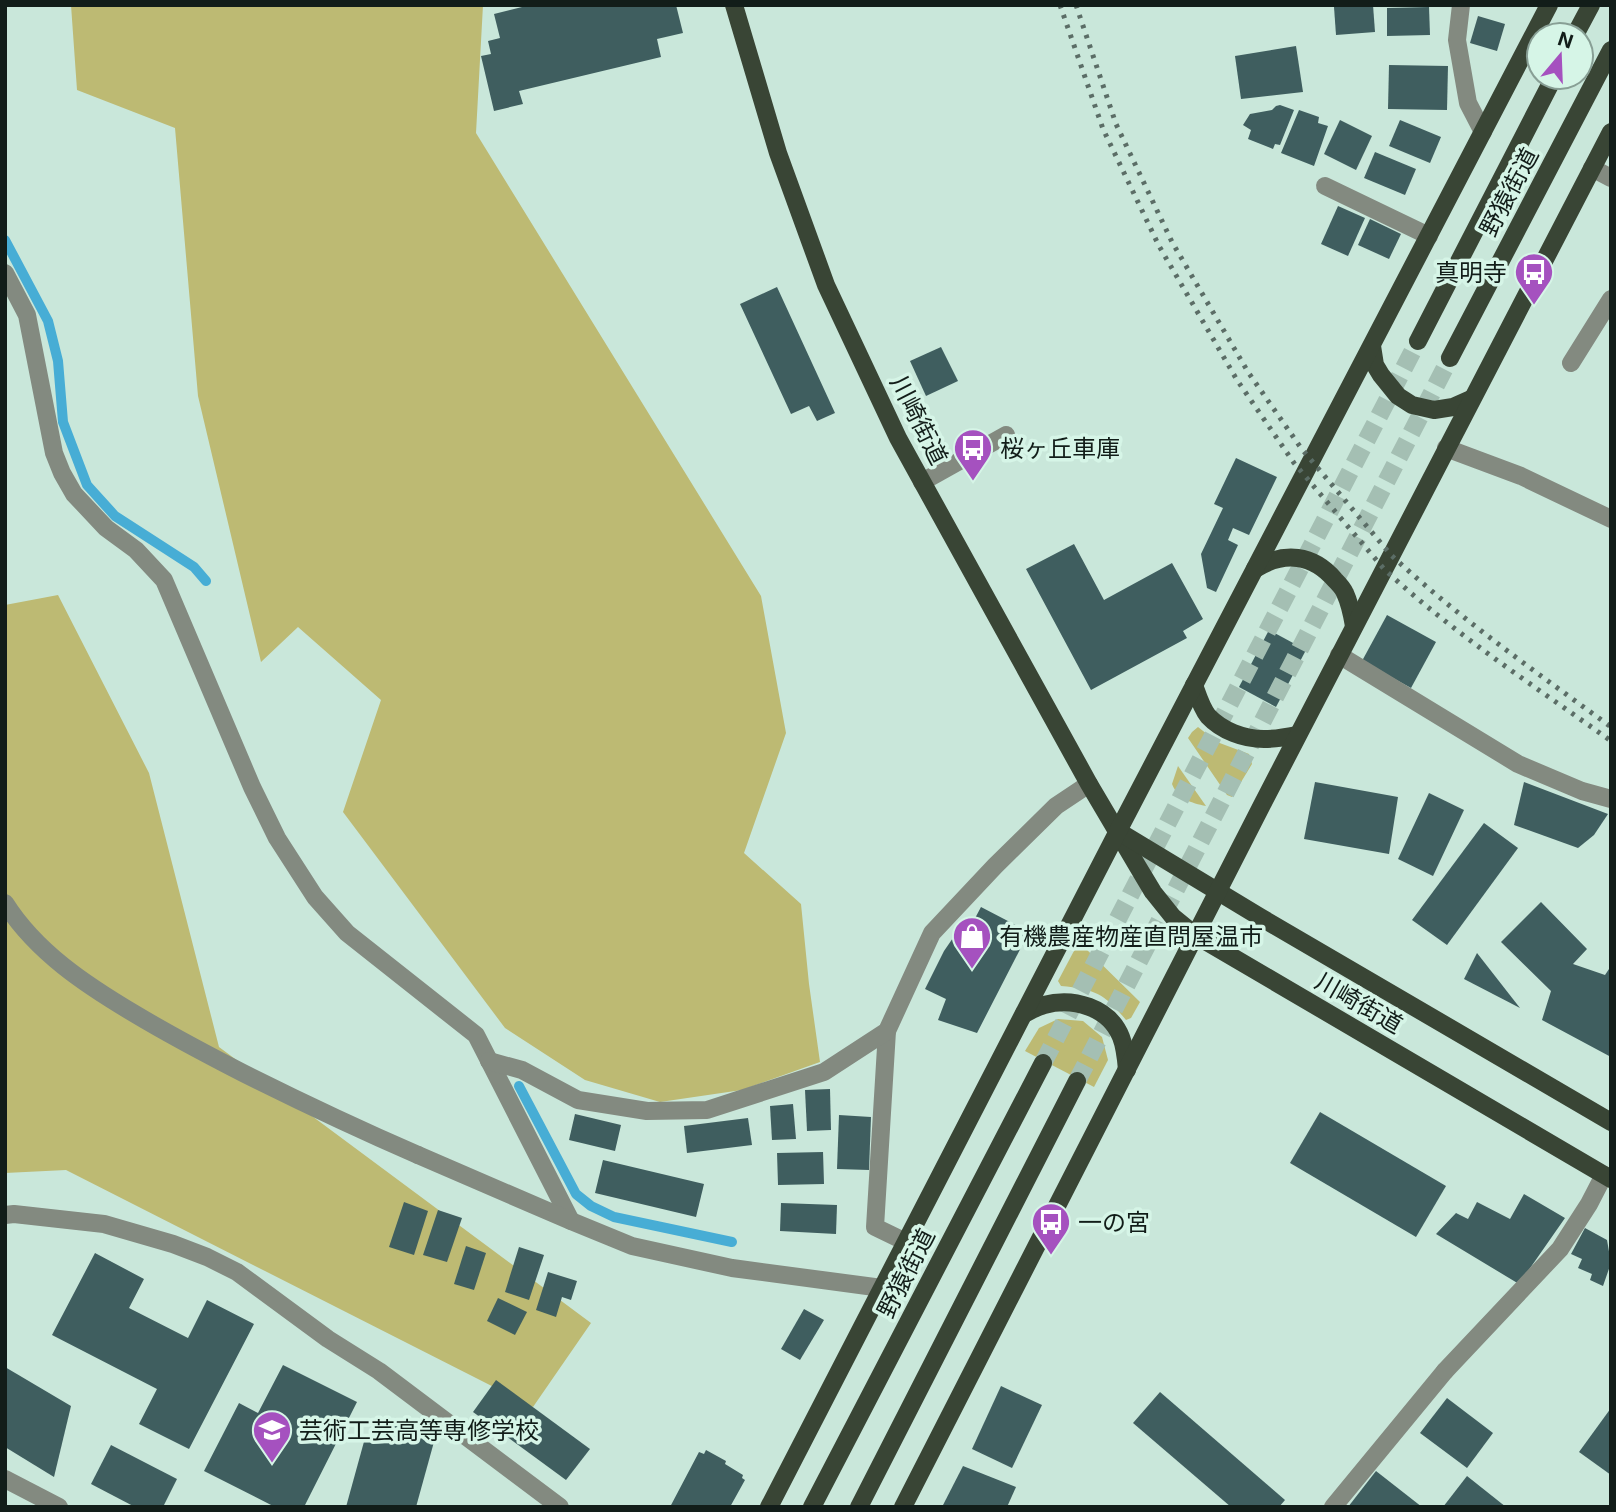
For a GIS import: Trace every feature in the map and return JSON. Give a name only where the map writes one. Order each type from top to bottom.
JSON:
[{"type":"main road","name":"川崎街道","points":[[734,5],[778,152],[826,285],[898,438],[1089,784],[1153,892],[1173,917],[1195,935],[1607,1177]]},
{"type":"main road","points":[[769,1507],[1549,5]]},
{"type":"main road","points":[[1582,21],[1591,5]]},
{"type":"main road","name":"野猿街道","points":[[1450,358],[1611,50]]},
{"type":"main road","name":"野猿街道","points":[[1419,341],[1547,91]]},
{"type":"main road","points":[[903,1507],[1297,735],[1611,132]]},
{"type":"main road","points":[[1372,346],[1375,365],[1381,375],[1398,396],[1412,405],[1434,410],[1453,407],[1471,399]]},
{"type":"main road","points":[[1255,569],[1280,558],[1297,556],[1315,563],[1330,574],[1344,591],[1354,626]]},
{"type":"main road","points":[[1195,685],[1200,703],[1209,716],[1233,733],[1246,738],[1265,739],[1297,735]]},
{"type":"main road","name":"川崎街道","points":[[1118,831],[1217,892],[1611,1122]]},
{"type":"main road","points":[[1024,1014],[1045,1005],[1061,1003],[1079,1003],[1093,1008],[1108,1018],[1120,1034],[1127,1069]]},
{"type":"main road","name":"野猿街道","points":[[813,1507],[1042,1063]]},
{"type":"main road","points":[[859,1507],[1077,1081]]},
{"type":"street","points":[[1461,5],[1457,40],[1468,103],[1483,132]]},
{"type":"street","points":[[1592,168],[1611,178]]},
{"type":"street","points":[[1325,186],[1429,236]]},
{"type":"street","points":[[5,273],[27,315],[54,453],[62,473],[75,494],[106,528],[136,550],[164,580],[252,787],[277,838],[316,897],[347,933],[476,1035],[571,1221]]},
{"type":"street","points":[[1571,363],[1611,299]]},
{"type":"street","points":[[922,482],[1006,435]]},
{"type":"street","points":[[1446,448],[1521,476],[1611,519]]},
{"type":"street","points":[[1339,655],[1518,764],[1582,791],[1611,799]]},
{"type":"street","points":[[906,1242],[875,1227],[887,1031],[932,933],[1056,806],[1089,784]]},
{"type":"street","points":[[5,903],[12,915],[48,953],[91,988],[186,1044],[333,1118],[632,1246],[732,1268],[882,1288]]},
{"type":"street","points":[[489,1061],[522,1070],[578,1100],[647,1111],[707,1110],[824,1072],[887,1031]]},
{"type":"street","points":[[1333,1507],[1444,1371],[1560,1249],[1607,1177]]},
{"type":"street","points":[[5,1215],[104,1224],[173,1244],[237,1272],[328,1339],[379,1371],[560,1507]]},
{"type":"street","points":[[5,1479],[59,1507]]},
{"type":"shaded area","points":[[71,5],[483,5],[476,133],[761,596],[786,733],[744,853],[801,904],[820,1062],[742,1090],[660,1102],[585,1080],[505,1028],[343,812],[381,700],[298,627],[261,662],[198,396],[175,128],[77,90]]},
{"type":"shaded area","points":[[58,595],[149,773],[219,1047],[591,1323],[533,1407],[66,1170],[5,1173],[5,605]]},
{"type":"shaded area","points":[[1198,727],[1217,742],[1249,754],[1252,764],[1232,797],[1227,795],[1188,738]]},
{"type":"shaded area","points":[[1178,766],[1206,806],[1186,800],[1175,789],[1172,784]]},
{"type":"shaded area","points":[[1081,944],[1140,1002],[1131,1018],[1126,1020],[1112,1004],[1098,994],[1061,986],[1058,981],[1075,949]]},
{"type":"shaded area","points":[[1058,1019],[1083,1021],[1102,1037],[1108,1060],[1094,1087],[1025,1051],[1039,1028]]},
{"type":"building","points":[[530,5],[676,5],[683,33],[657,39],[661,57],[519,91],[523,104],[494,111],[481,56],[491,54],[488,41],[500,38],[494,14]]},
{"type":"building","points":[[1373,5],[1375,32],[1336,35],[1334,7]]},
{"type":"building","points":[[1429,7],[1430,35],[1387,36],[1387,8]]},
{"type":"building","points":[[1478,16],[1505,24],[1497,51],[1470,43]]},
{"type":"building","points":[[1296,46],[1303,92],[1241,99],[1235,56]]},
{"type":"building","points":[[1389,65],[1448,66],[1447,110],[1388,109]]},
{"type":"building","points":[[1280,105],[1294,110],[1280,145],[1275,144],[1273,149],[1248,139],[1251,130],[1243,125],[1250,114],[1272,110]]},
{"type":"building","points":[[1299,110],[1319,117],[1318,123],[1328,126],[1314,166],[1281,153]]},
{"type":"building","points":[[1340,120],[1372,136],[1356,170],[1324,154]]},
{"type":"building","points":[[1400,120],[1441,137],[1430,163],[1389,146]]},
{"type":"building","points":[[1375,152],[1416,169],[1405,195],[1364,178]]},
{"type":"building","points":[[1338,206],[1365,218],[1348,256],[1321,244]]},
{"type":"building","points":[[1370,219],[1401,234],[1389,259],[1358,245]]},
{"type":"building","points":[[777,287],[835,413],[817,421],[809,406],[791,414],[740,304]]},
{"type":"building","points":[[941,347],[958,381],[926,396],[910,361]]},
{"type":"building","points":[[1236,458],[1277,477],[1249,535],[1233,528],[1228,540],[1238,545],[1216,592],[1207,588],[1201,554],[1223,508],[1214,504]]},
{"type":"building","points":[[1074,544],[1104,600],[1172,563],[1203,619],[1183,631],[1187,638],[1091,690],[1026,569]]},
{"type":"building","points":[[1387,615],[1436,642],[1411,688],[1362,661]]},
{"type":"building","points":[[1269,630],[1306,650],[1276,707],[1239,687]]},
{"type":"building","points":[[1315,782],[1398,797],[1389,854],[1304,839]]},
{"type":"building","points":[[1524,782],[1608,814],[1594,835],[1578,848],[1514,825]]},
{"type":"building","points":[[1429,793],[1464,810],[1433,876],[1398,859]]},
{"type":"building","points":[[1484,823],[1518,848],[1447,945],[1412,920]]},
{"type":"building","points":[[1541,902],[1587,949],[1573,964],[1605,975],[1611,966],[1611,1057],[1542,1020],[1551,991],[1501,942]]},
{"type":"building","name":"有機農産物産直問屋温市","points":[[981,907],[1029,932],[977,1033],[938,1020],[946,999],[925,989],[944,951],[966,919],[973,922]]},
{"type":"building","points":[[1477,953],[1520,1008],[1464,979]]},
{"type":"building","points":[[830,1089],[831,1130],[807,1131],[805,1090]]},
{"type":"building","points":[[793,1104],[796,1139],[772,1140],[770,1106]]},
{"type":"building","points":[[1320,1112],[1446,1186],[1416,1237],[1290,1163]]},
{"type":"building","points":[[575,1114],[621,1125],[615,1151],[569,1140]]},
{"type":"building","points":[[839,1115],[871,1117],[869,1170],[837,1169]]},
{"type":"building","points":[[748,1118],[752,1145],[687,1153],[684,1126]]},
{"type":"building","points":[[823,1152],[824,1184],[778,1185],[777,1153]]},
{"type":"building","points":[[603,1160],[704,1184],[696,1217],[595,1193]]},
{"type":"building","points":[[1524,1194],[1565,1218],[1519,1284],[1436,1234],[1456,1213],[1468,1219],[1477,1202],[1510,1219]]},
{"type":"building","points":[[404,1202],[428,1211],[414,1255],[389,1247]]},
{"type":"building","points":[[781,1203],[837,1205],[836,1234],[780,1231]]},
{"type":"building","points":[[438,1210],[462,1218],[447,1262],[423,1255]]},
{"type":"building","points":[[1585,1228],[1607,1240],[1611,1263],[1603,1286],[1590,1280],[1592,1274],[1578,1268],[1582,1259],[1571,1254]]},
{"type":"building","points":[[466,1246],[486,1253],[474,1290],[454,1284]]},
{"type":"building","points":[[519,1247],[544,1255],[529,1300],[505,1292]]},
{"type":"building","points":[[95,1253],[144,1279],[129,1308],[188,1338],[207,1300],[254,1324],[189,1449],[139,1424],[157,1389],[52,1335]]},
{"type":"building","points":[[548,1272],[577,1281],[571,1300],[562,1297],[556,1317],[536,1310]]},
{"type":"building","points":[[498,1298],[527,1312],[515,1335],[487,1321]]},
{"type":"building","points":[[804,1309],[824,1320],[800,1360],[781,1349]]},
{"type":"building","points":[[283,1365],[357,1402],[304,1507],[275,1507],[204,1471],[239,1403],[258,1413]]},
{"type":"building","points":[[5,1367],[71,1406],[54,1477],[5,1447]]},
{"type":"building","points":[[496,1380],[590,1449],[566,1480],[473,1412]]},
{"type":"building","points":[[1001,1386],[1042,1405],[1012,1468],[972,1449]]},
{"type":"building","points":[[1160,1392],[1285,1500],[1279,1507],[1231,1507],[1133,1423]]},
{"type":"building","points":[[1447,1398],[1493,1433],[1467,1468],[1420,1433]]},
{"type":"building","points":[[1611,1408],[1611,1475],[1579,1452]]},
{"type":"building","points":[[391,1423],[437,1431],[416,1507],[346,1507],[365,1438]]},
{"type":"building","points":[[111,1445],[177,1479],[163,1507],[135,1507],[91,1484]]},
{"type":"building","points":[[706,1450],[743,1475],[745,1480],[730,1507],[670,1507],[699,1452],[704,1454]]},
{"type":"building","points":[[963,1466],[1016,1487],[1007,1507],[942,1507]]},
{"type":"building","points":[[1376,1471],[1422,1507],[1348,1507]]},
{"type":"building","points":[[1467,1476],[1506,1507],[1443,1507]]},
{"type":"waterway","points":[[5,240],[48,321],[58,361],[63,422],[87,485],[115,516],[194,567],[206,581]]},
{"type":"waterway","points":[[519,1086],[576,1194],[591,1206],[614,1217],[732,1242]]},
{"type":"tunnel","points":[[1043,1063],[1418,341]]},
{"type":"tunnel","points":[[1077,1081],[1450,358]]},
{"type":"railway","points":[[1060,5],[1103,129],[1159,246],[1237,380],[1294,463],[1384,569],[1411,593],[1494,658],[1611,741]]},
{"type":"railway","points":[[1076,5],[1116,124],[1172,242],[1248,372],[1301,448],[1391,555],[1471,623],[1611,727]]},
{"type":"place","name":"真明寺","points":[[1534,306]]},
{"type":"place","name":"桜ヶ丘車庫","points":[[973,482]]},
{"type":"place","name":"有機農産物産直問屋温市","points":[[972,970]]},
{"type":"place","name":"一の宮","points":[[1051,1256]]},
{"type":"place","name":"芸術工芸高等専修学校","points":[[272,1464]]}]
